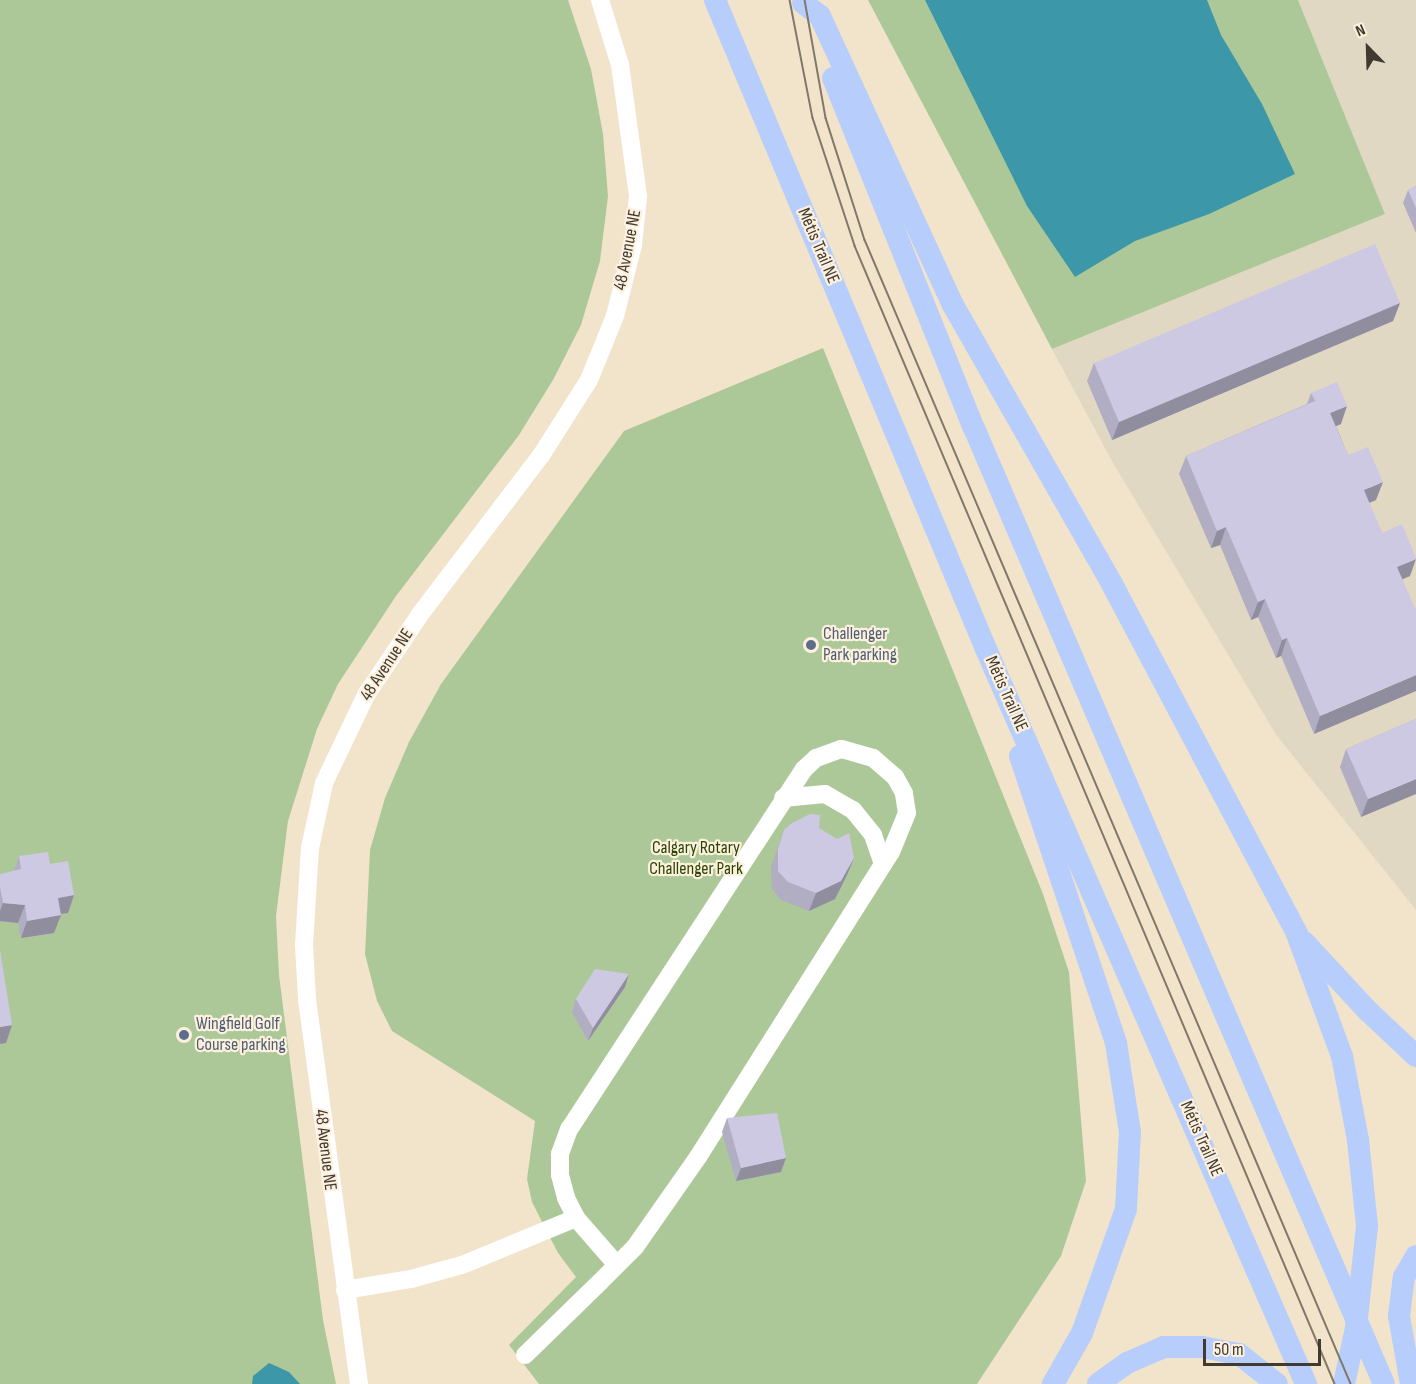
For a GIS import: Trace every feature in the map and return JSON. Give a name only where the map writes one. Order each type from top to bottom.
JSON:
[{"type":"main road","name":"Métis Trail NE","points":[[716,0],[986,649],[1306,1384]]},
{"type":"main road","points":[[803,2],[890,191],[1112,584],[1297,934],[1342,1056],[1358,1140],[1367,1226],[1356,1328],[1344,1384]]},
{"type":"main road","points":[[890,191],[974,428],[1384,1384]]},
{"type":"main road","points":[[986,649],[1046,842],[1116,1043],[1130,1132],[1126,1209],[1082,1333],[1053,1384]]},
{"type":"main road","points":[[1297,934],[1368,1011],[1416,1056]]},
{"type":"main road","points":[[1411,1384],[1399,1316],[1404,1277],[1416,1256]]},
{"type":"main road","points":[[1098,1384],[1127,1363],[1164,1347],[1202,1347],[1239,1354],[1277,1384]]},
{"type":"street","name":"48 Avenue NE","points":[[359,1384],[307,999],[304,945],[310,848],[324,783],[366,695],[421,613],[542,454],[589,380],[615,316],[633,245],[638,196],[620,65],[600,0]]},
{"type":"street","points":[[525,1355],[617,1265],[635,1247],[698,1157],[903,830],[907,813],[904,793],[895,777],[873,758],[859,751],[828,752],[804,769],[568,1129],[560,1154],[560,1175],[576,1218],[617,1265]]},
{"type":"street","points":[[783,798],[825,794],[853,810],[873,835],[883,864]]},
{"type":"street","points":[[345,1290],[411,1279],[462,1265],[576,1218]]},
{"type":"shaded area","points":[[1298,0],[1416,0],[1416,910],[1277,736],[1113,463],[1052,349],[1385,214]]},
{"type":"green space","points":[[0,0],[568,0],[591,69],[603,134],[608,196],[600,261],[581,325],[553,380],[519,435],[396,596],[338,684],[317,729],[288,821],[276,916],[279,975],[323,1320],[336,1384],[0,1384]]},
{"type":"green space","points":[[868,0],[1298,0],[1385,214],[1052,349]]},
{"type":"green space","name":"Calgary Rotary Challenger Park","points":[[823,348],[1043,894],[1069,972],[1086,1181],[1061,1256],[977,1384],[539,1384],[509,1345],[576,1277],[558,1253],[532,1202],[527,1179],[535,1121],[392,1031],[377,1001],[365,954],[370,850],[385,798],[409,742],[441,684],[624,431]]},
{"type":"water","points":[[925,0],[1207,0],[1221,35],[1262,104],[1295,174],[1209,214],[1135,241],[1075,277],[1027,206]]},
{"type":"water","points":[[269,1363],[289,1372],[300,1384],[252,1384],[253,1376]]},
{"type":"building","points":[[1416,186],[1416,208],[1408,190]]},
{"type":"building","points":[[1375,244],[1400,303],[1119,422],[1094,363]]},
{"type":"building","points":[[1337,382],[1347,406],[1330,413],[1348,455],[1368,447],[1383,482],[1364,490],[1382,533],[1402,524],[1416,558],[1397,567],[1416,607],[1416,675],[1320,716],[1287,638],[1282,640],[1265,599],[1258,602],[1226,527],[1217,531],[1186,456],[1315,401],[1311,393]]},
{"type":"building","points":[[1416,719],[1416,779],[1368,799],[1346,749]]},
{"type":"building","points":[[810,814],[820,815],[819,828],[837,839],[849,833],[854,858],[841,881],[816,893],[788,882],[778,871],[778,849],[784,830]]},
{"type":"building","points":[[48,852],[50,864],[68,861],[74,895],[58,898],[61,915],[27,921],[25,905],[3,903],[0,874],[21,869],[19,856]]},
{"type":"building","points":[[0,950],[12,1025],[0,1027]]},
{"type":"building","points":[[595,969],[629,974],[593,1028],[576,999]]},
{"type":"building","points":[[777,1113],[786,1158],[741,1168],[727,1118]]},
{"type":"tram line","points":[[790,0],[813,118],[855,246],[1335,1384]]},
{"type":"tram line","points":[[805,0],[826,118],[865,240],[1351,1384]]},
{"type":"place","name":"Challenger Park parking","points":[[811,645]]},
{"type":"place","name":"Wingfield Golf Course parking","points":[[184,1035]]}]
